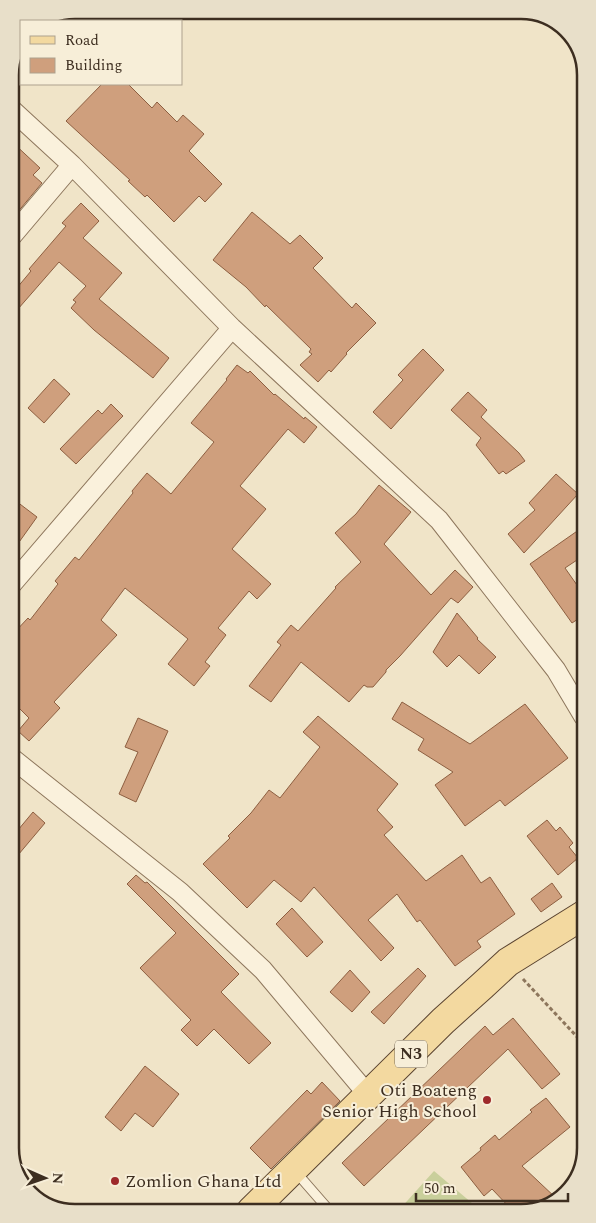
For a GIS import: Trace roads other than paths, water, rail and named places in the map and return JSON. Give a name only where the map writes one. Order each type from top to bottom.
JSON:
[{"type":"main road","name":"N3","points":[[258,1204],[443,1021],[508,962],[577,919]]},
{"type":"street","points":[[19,116],[72,165],[232,328],[439,520],[556,670],[577,705]]},
{"type":"street","points":[[19,228],[72,165]]},
{"type":"street","points":[[19,576],[232,328]]},
{"type":"street","points":[[19,764],[180,892],[263,970],[369,1096]]},
{"type":"lane","points":[[293,1169],[324,1204]]},
{"type":"place","name":"Oti Boateng Senior High School","points":[[487,1100]]},
{"type":"place","name":"Zomlion Ghana Ltd","points":[[115,1181]]}]
